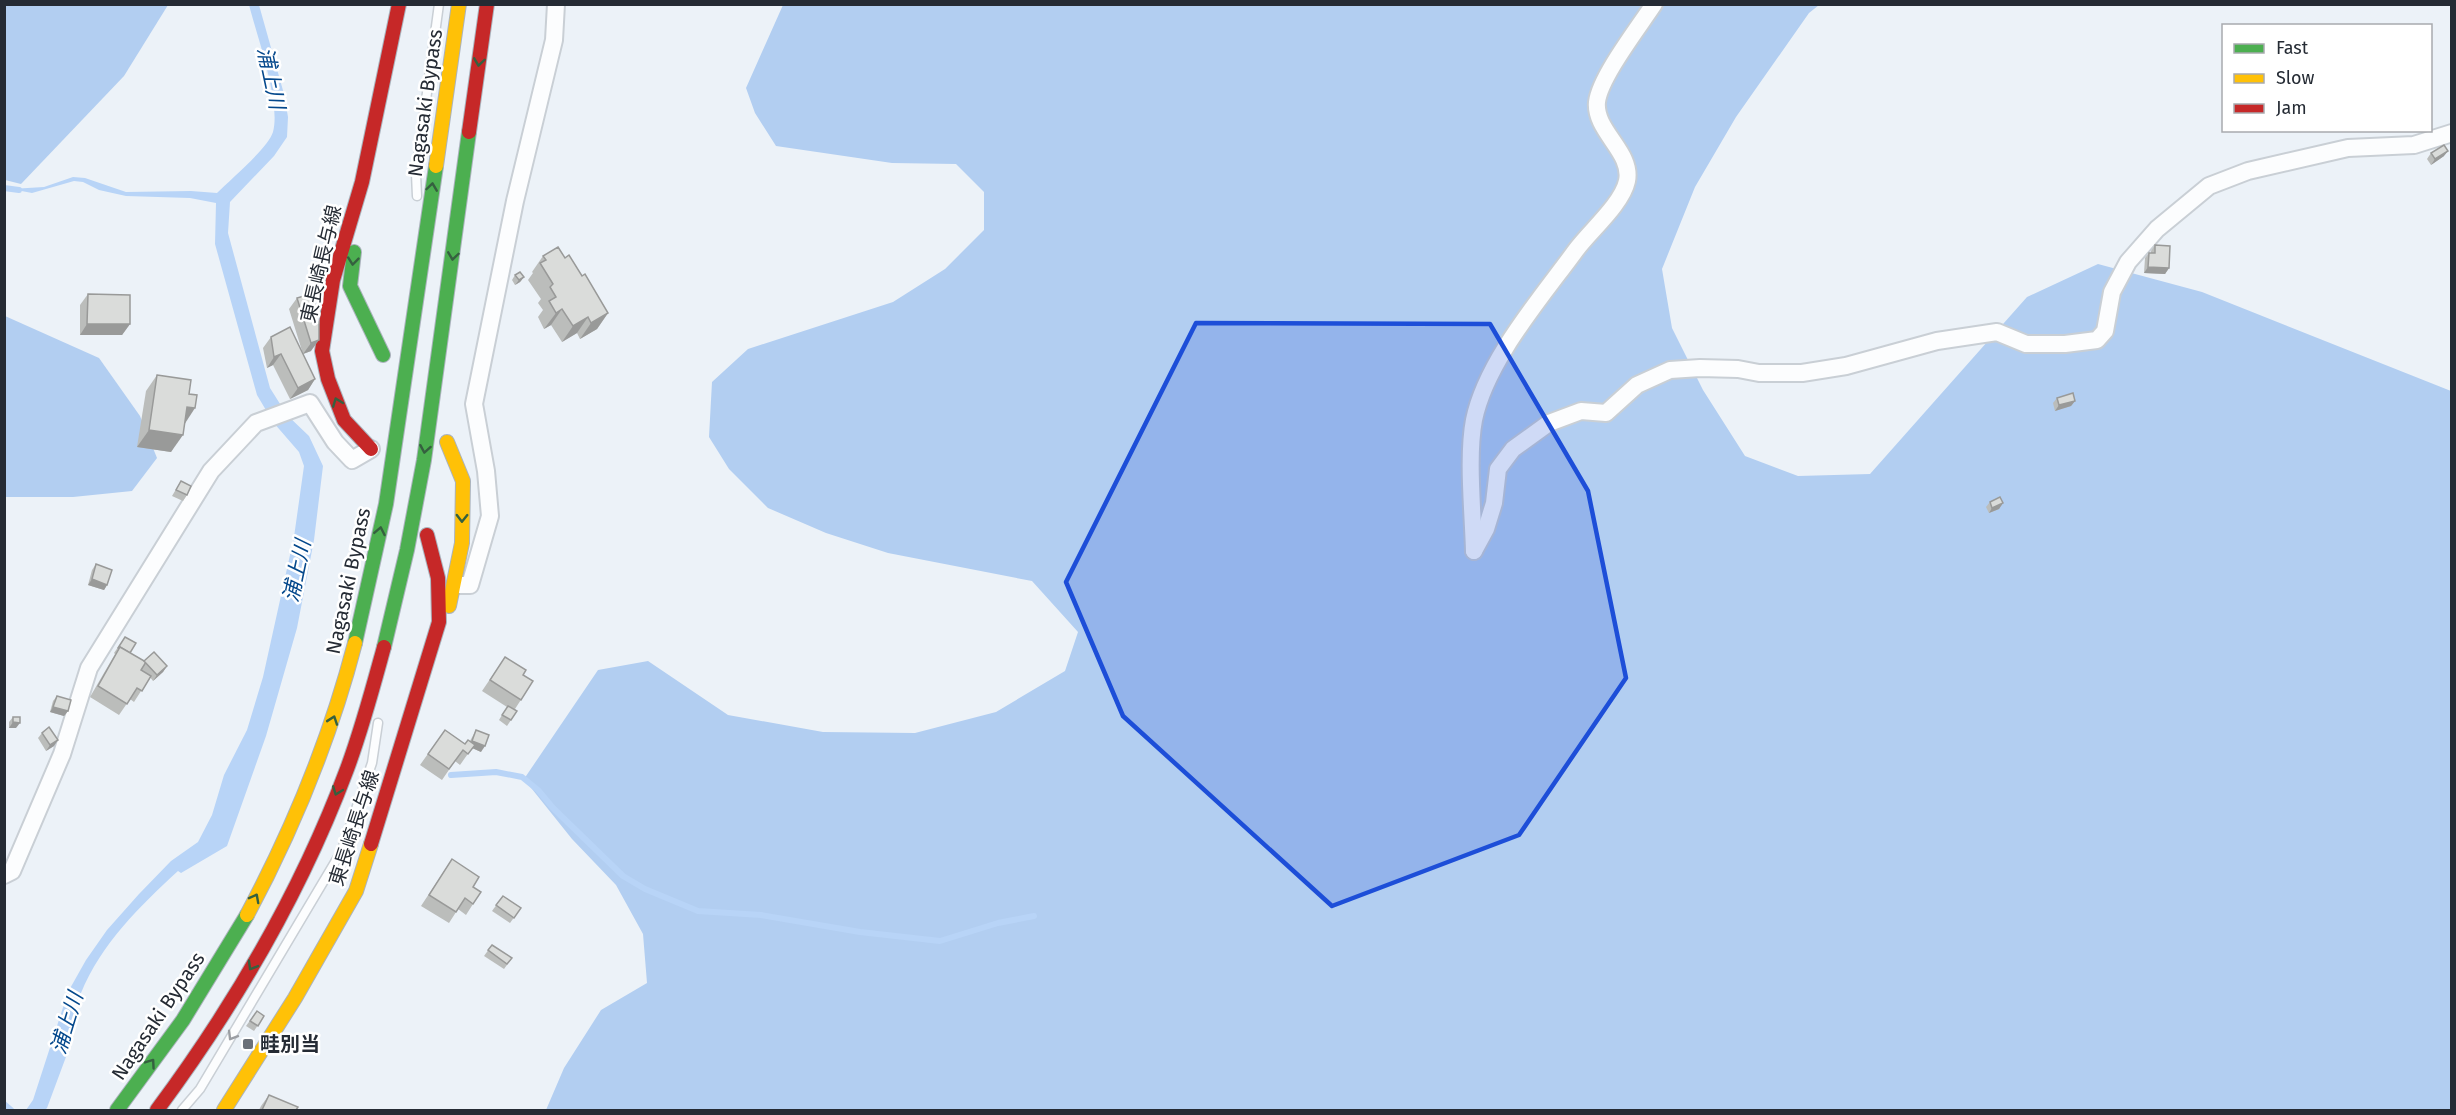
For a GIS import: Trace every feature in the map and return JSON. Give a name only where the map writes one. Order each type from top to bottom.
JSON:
[{"type":"main road","name":"Nagasaki Bypass","points":[[117,1110],[187,1012],[236,934],[273,866],[305,796],[333,720],[360,632],[382,517],[402,401],[459,4]]},
{"type":"main road","points":[[157,1110],[214,1031],[262,949],[299,878],[331,807],[360,731],[389,636],[412,526],[433,407],[487,4]]},
{"type":"main road","name":"東長崎長与線","points":[[383,355],[350,286],[362,182],[393,7]]},
{"type":"main road","name":"東長崎長与線","points":[[362,182],[333,280],[322,351],[328,379],[344,420],[371,449]]},
{"type":"main road","name":"東長崎長与線","points":[[224,1110],[295,998],[356,891],[435,638],[451,602],[455,585],[462,543],[463,481],[447,442]]},
{"type":"main road","name":"東長崎長与線","points":[[427,535],[437,564],[442,600],[435,638]]},
{"type":"street","points":[[455,585],[470,585],[490,516],[486,471],[474,404],[515,201],[554,40],[556,4]]},
{"type":"street","points":[[1654,4],[1602,86],[1597,103],[1602,122],[1624,160],[1627,183],[1613,206],[1588,233],[1487,378],[1474,420],[1472,463],[1474,551],[1486,529],[1494,503],[1498,469],[1513,449],[1549,423],[1581,411],[1606,413],[1637,385],[1670,370],[1700,368],[1738,369],[1759,373],[1812,372],[1846,366],[1937,341],[1997,332],[2026,344],[2065,344],[2097,340],[2105,331],[2112,292],[2128,262],[2157,229],[2209,186],[2248,171],[2348,148],[2414,146],[2451,133]]},
{"type":"street","points":[[4,874],[12,871],[62,754],[89,668],[211,471],[256,423],[310,403],[335,442],[352,460],[371,449]]},
{"type":"lane","points":[[417,208],[416,174],[439,4]]},
{"type":"lane","points":[[417,230],[418,286]]},
{"type":"lane","points":[[381,694],[389,636]]},
{"type":"lane","points":[[182,1110],[200,1089],[341,852],[372,764],[378,717]]},
{"type":"highlighted area","points":[[1196,323],[1490,324],[1588,491],[1626,678],[1519,835],[1332,906],[1123,716],[1066,582]]},
{"type":"shaded area","points":[[4,5],[168,5],[124,76],[21,184],[5,180]]},
{"type":"shaded area","points":[[783,5],[1819,5],[1809,13],[1736,117],[1695,187],[1662,269],[1672,328],[1703,390],[1745,456],[1798,476],[1870,474],[2027,297],[2098,264],[2202,292],[2451,391],[2451,1110],[546,1110],[564,1068],[601,1010],[647,983],[643,934],[616,885],[572,839],[524,779],[598,670],[648,661],[728,715],[823,732],[915,733],[996,712],[1065,671],[1078,632],[1032,581],[888,553],[826,533],[768,508],[729,469],[709,437],[712,382],[748,349],[893,302],[945,269],[984,230],[984,192],[956,164],[892,163],[776,146],[755,113],[746,88]]},
{"type":"shaded area","points":[[5,316],[99,358],[140,416],[157,458],[132,491],[73,497],[5,497]]},
{"type":"water","name":"浦上川","points":[[249,5],[259,5],[284,94],[288,117],[287,137],[274,156],[230,202],[228,233],[270,388],[287,415],[309,436],[323,466],[314,540],[297,628],[266,736],[227,846],[181,873],[178,871],[136,912],[110,942],[89,975],[79,998],[70,1033],[73,1038],[47,1108],[45,1110],[26,1110],[33,1100],[68,992],[86,960],[107,930],[139,894],[171,861],[198,842],[212,815],[224,775],[247,730],[263,677],[294,537],[304,466],[299,452],[273,422],[257,395],[215,244],[216,203],[190,198],[126,196],[74,181],[32,193],[11,189],[44,187],[73,177],[85,178],[126,192],[217,193],[257,155],[273,132],[275,119],[271,87]]},
{"type":"building","points":[[2444,145],[2448,151],[2435,159],[2431,153]]},
{"type":"building","points":[[2155,245],[2170,246],[2169,268],[2148,267],[2149,253],[2155,253]]},
{"type":"building","points":[[558,247],[565,258],[569,255],[582,276],[585,274],[608,313],[591,323],[588,317],[573,326],[562,309],[556,313],[549,301],[556,297],[550,287],[553,284],[540,263],[546,260],[543,256]]},
{"type":"building","points":[[520,272],[524,277],[519,280],[515,275]]},
{"type":"building","points":[[88,294],[130,295],[130,324],[87,324]]},
{"type":"building","points":[[311,294],[315,305],[311,306],[316,323],[319,322],[319,340],[311,343],[297,298]]},
{"type":"building","points":[[290,327],[315,379],[298,388],[281,354],[274,357],[271,337]]},
{"type":"building","points":[[157,375],[191,380],[189,394],[197,395],[195,408],[187,407],[183,435],[149,430]]},
{"type":"building","points":[[2073,393],[2075,401],[2059,405],[2057,398]]},
{"type":"building","points":[[181,481],[191,486],[187,495],[176,490]]},
{"type":"building","points":[[2000,497],[2003,503],[1992,508],[1990,502]]},
{"type":"building","points":[[96,564],[112,570],[107,585],[92,579]]},
{"type":"building","points":[[125,637],[136,643],[130,653],[118,648]]},
{"type":"building","points":[[120,647],[146,662],[141,670],[151,676],[142,691],[137,688],[127,704],[98,686]]},
{"type":"building","points":[[154,652],[167,666],[157,675],[144,661]]},
{"type":"building","points":[[505,657],[526,670],[523,675],[533,681],[521,700],[490,680]]},
{"type":"building","points":[[57,696],[71,700],[68,711],[53,707]]},
{"type":"building","points":[[508,706],[517,711],[511,720],[502,715]]},
{"type":"building","points":[[13,717],[20,717],[20,723],[13,722]]},
{"type":"building","points":[[49,727],[58,740],[50,745],[42,733]]},
{"type":"building","points":[[445,730],[465,744],[468,740],[475,745],[468,754],[463,750],[449,769],[428,754]]},
{"type":"building","points":[[476,730],[489,735],[485,746],[472,741]]},
{"type":"building","points":[[452,859],[479,877],[473,887],[481,892],[473,904],[465,898],[456,912],[429,895]]},
{"type":"building","points":[[503,896],[521,908],[514,918],[496,905]]},
{"type":"building","points":[[492,945],[512,958],[507,964],[488,950]]},
{"type":"building","points":[[257,1011],[264,1016],[258,1026],[250,1021]]},
{"type":"building","points":[[269,1095],[298,1107],[296,1110],[262,1110]]},
{"type":"waterway","points":[[4,188],[19,190]]},
{"type":"waterway","points":[[451,775],[496,772],[522,777],[538,790],[553,808],[623,876],[645,889],[698,911],[761,915],[860,932],[940,941],[998,923],[1034,916]]},
{"type":"waterway","points":[[4,1104],[11,1110]]},
{"type":"traffic: fast","points":[[384,647],[407,550],[424,460],[469,132]]},
{"type":"traffic: fast","points":[[355,643],[386,504],[436,166]]},
{"type":"traffic: fast","points":[[354,252],[350,286],[383,355]]},
{"type":"traffic: fast","points":[[117,1110],[183,1020],[247,915]]},
{"type":"traffic: slow","points":[[436,166],[459,4]]},
{"type":"traffic: slow","points":[[447,442],[463,481],[462,543],[449,606]]},
{"type":"traffic: slow","points":[[247,915],[280,850],[309,783],[334,714],[355,643]]},
{"type":"traffic: slow","points":[[224,1110],[295,998],[356,891],[371,844]]},
{"type":"traffic: jam","points":[[371,449],[344,420],[328,379],[322,351],[333,280],[362,182],[399,4]]},
{"type":"traffic: jam","points":[[469,132],[487,4]]},
{"type":"traffic: jam","points":[[371,844],[439,622],[438,578],[427,535]]},
{"type":"traffic: jam","points":[[157,1110],[213,1030],[239,988],[264,946],[309,859],[329,815],[352,754],[384,647]]},
{"type":"place","name":"畦別当","points":[[248,1044]]}]
